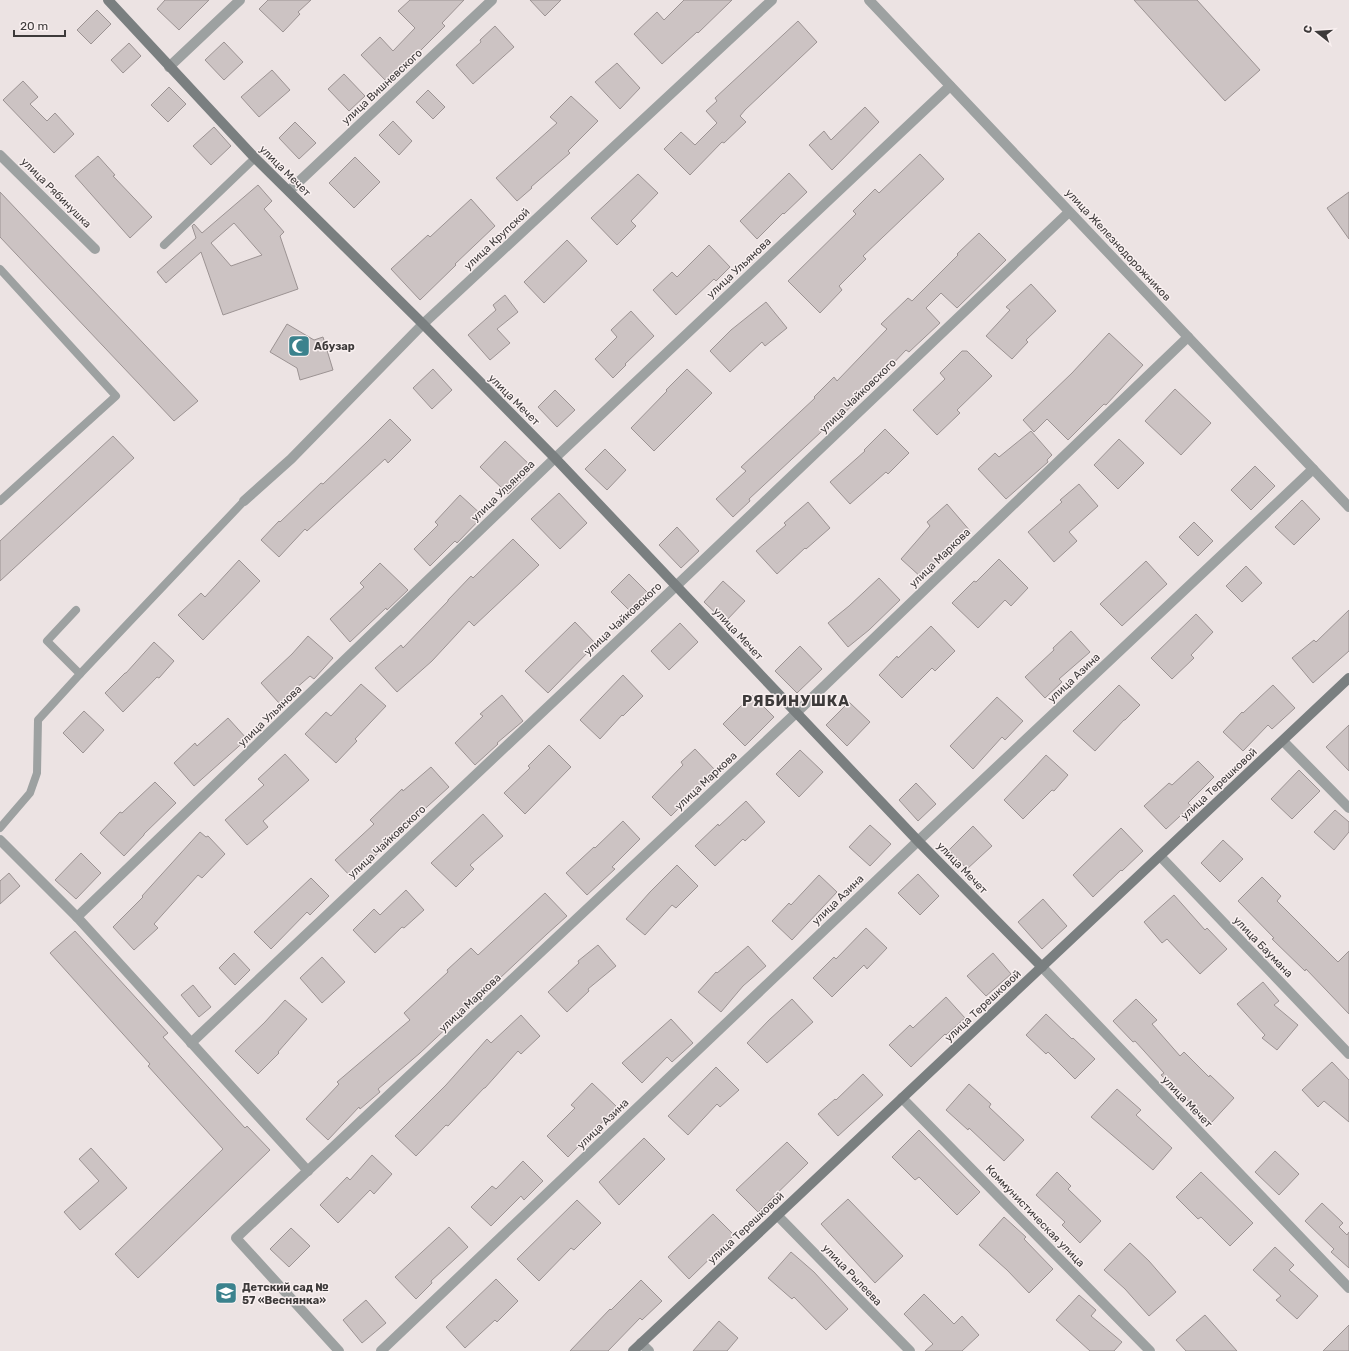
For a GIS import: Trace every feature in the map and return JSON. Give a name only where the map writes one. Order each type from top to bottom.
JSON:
[{"type":"street","name":"улица Мечет","points":[[108,0],[169,67],[288,192],[555,458],[918,841],[1042,967],[1349,1288]]},
{"type":"street","points":[[169,67],[240,0]]},
{"type":"street","name":"улица Вишневского","points":[[288,192],[492,0]]},
{"type":"street","name":"улица Крупской","points":[[244,501],[291,459],[422,324],[772,0]]},
{"type":"street","name":"улица Железнодорожников","points":[[869,0],[1349,508]]},
{"type":"street","name":"улица Ульянова","points":[[77,918],[555,458],[950,86]]},
{"type":"street","name":"улица Рябинушка","points":[[0,155],[95,249]]},
{"type":"street","name":"улица Чайковского","points":[[191,1043],[676,586],[1069,212]]},
{"type":"street","name":"улица Маркова","points":[[339,1351],[236,1238],[796,713],[1188,337]]},
{"type":"street","name":"улица Азина","points":[[381,1351],[918,841],[1313,469]]},
{"type":"street","name":"улица Терешковой","points":[[632,1351],[1349,678]]},
{"type":"street","points":[[1283,740],[1349,808]]},
{"type":"street","points":[[0,840],[77,918],[308,1171]]},
{"type":"street","name":"улица Баумана","points":[[1160,856],[1349,1054]]},
{"type":"street","name":"Коммунистическая улица","points":[[902,1098],[1150,1351]]},
{"type":"street","name":"улица Рылеева","points":[[777,1215],[910,1351]]},
{"type":"street","points":[[641,1343],[650,1351]]},
{"type":"lane","points":[[164,245],[255,158]]},
{"type":"lane","points":[[0,268],[116,396],[0,501]]},
{"type":"lane","points":[[0,828],[30,793],[37,773],[38,720],[244,501]]},
{"type":"lane","points":[[76,610],[47,641],[80,674]]},
{"type":"building","points":[[165,0],[209,0],[179,30],[157,9]]},
{"type":"building","points":[[268,0],[311,0],[298,12],[300,14],[283,32],[259,9]]},
{"type":"building","points":[[410,0],[464,0],[442,23],[445,26],[417,54],[386,81],[361,55],[380,37],[393,51],[415,28],[398,11]]},
{"type":"building","points":[[530,0],[561,0],[545,16]]},
{"type":"building","points":[[684,0],[732,0],[698,33],[697,32],[662,64],[634,34],[657,12],[664,20]]},
{"type":"building","points":[[1134,0],[1197,0],[1260,70],[1225,101]]},
{"type":"building","points":[[97,10],[111,24],[91,44],[77,30]]},
{"type":"building","points":[[798,21],[817,42],[745,110],[740,116],[746,122],[724,143],[722,142],[690,175],[664,149],[681,132],[695,145],[717,123],[706,111],[717,101],[715,98]]},
{"type":"building","points":[[495,26],[514,47],[473,84],[456,65],[481,42],[480,40]]},
{"type":"building","points":[[224,42],[243,62],[224,80],[205,60]]},
{"type":"building","points":[[129,43],[141,56],[123,73],[111,60]]},
{"type":"building","points":[[617,63],[640,88],[620,109],[595,82]]},
{"type":"building","points":[[272,70],[290,90],[259,117],[241,97]]},
{"type":"building","points":[[344,74],[365,96],[349,111],[328,89]]},
{"type":"building","points":[[23,81],[38,97],[30,104],[47,121],[55,113],[74,134],[54,153],[3,100]]},
{"type":"building","points":[[169,87],[186,104],[168,122],[151,105]]},
{"type":"building","points":[[428,90],[445,107],[433,119],[416,102]]},
{"type":"building","points":[[571,96],[598,121],[568,151],[570,153],[517,201],[496,178],[557,123],[550,117]]},
{"type":"building","points":[[865,107],[879,122],[832,170],[809,145],[824,131],[831,140]]},
{"type":"building","points":[[393,121],[412,141],[399,155],[379,135]]},
{"type":"building","points":[[295,122],[316,143],[299,159],[279,138]]},
{"type":"building","points":[[214,127],[231,146],[211,165],[193,146]]},
{"type":"building","points":[[920,154],[944,179],[863,256],[866,259],[839,286],[842,290],[820,313],[788,281],[856,214],[853,211],[875,189],[879,193]]},
{"type":"building","points":[[98,156],[115,175],[113,176],[152,217],[130,238],[75,176]]},
{"type":"building","points":[[355,157],[380,182],[354,208],[329,183]]},
{"type":"building","points":[[789,173],[807,192],[757,239],[740,221]]},
{"type":"building","points":[[638,174],[658,193],[631,221],[636,226],[617,245],[591,218]]},
{"type":"building","points":[[258,185],[272,201],[264,209],[284,232],[280,236],[298,289],[223,315],[201,252],[166,283],[157,272],[196,238],[192,226],[194,224],[202,233]],"holes":[[[234,223],[262,255],[231,266],[211,243]]]},
{"type":"building","points":[[0,192],[198,401],[174,421],[0,237]]},
{"type":"building","points":[[1349,192],[1349,239],[1327,208]]},
{"type":"building","points":[[471,199],[495,226],[420,300],[391,269],[428,235],[430,237]]},
{"type":"building","points":[[979,233],[1006,260],[957,308],[941,293],[926,308],[940,323],[909,352],[906,350],[837,420],[835,419],[749,499],[750,501],[733,517],[716,499],[746,471],[741,467],[815,398],[814,397],[834,377],[837,381],[887,329],[881,324],[908,298],[912,301]]},
{"type":"building","points":[[567,240],[587,261],[544,303],[524,282]]},
{"type":"building","points":[[709,245],[730,267],[716,281],[714,279],[676,315],[653,290],[672,272],[677,277]]},
{"type":"building","points":[[1031,284],[1056,311],[1026,340],[1028,342],[1012,359],[986,336],[1010,310],[1006,307]]},
{"type":"building","points":[[505,295],[518,312],[497,329],[510,343],[490,360],[468,335],[496,310],[493,305]]},
{"type":"building","points":[[766,302],[787,328],[765,346],[762,342],[730,372],[710,351],[731,330]]},
{"type":"building","points":[[631,311],[654,336],[613,378],[595,359],[617,337],[611,330]]},
{"type":"building","name":"Абузар","points":[[287,324],[314,340],[323,337],[333,370],[300,380],[297,368],[270,352]]},
{"type":"building","points":[[1109,333],[1143,365],[1106,405],[1104,404],[1068,440],[1047,419],[1034,432],[1023,420],[1072,373]]},
{"type":"building","points":[[962,351],[967,351],[992,376],[957,410],[960,413],[937,435],[913,410],[945,379],[940,373]]},
{"type":"building","points":[[433,369],[452,390],[432,409],[413,388]]},
{"type":"building","points":[[687,369],[712,393],[654,451],[631,428]]},
{"type":"building","points":[[1175,389],[1211,423],[1181,455],[1145,421]]},
{"type":"building","points":[[555,390],[575,410],[557,427],[538,407]]},
{"type":"building","points":[[390,419],[411,440],[388,463],[385,459],[307,531],[305,529],[279,557],[261,540],[279,521],[280,522],[321,483],[323,484]]},
{"type":"building","points":[[885,429],[909,453],[888,474],[886,472],[850,504],[830,482],[865,451],[864,450]]},
{"type":"building","points":[[1031,431],[1052,455],[1047,460],[1048,462],[1006,499],[978,469],[995,453],[999,457]]},
{"type":"building","points":[[113,436],[134,458],[0,581],[0,541]]},
{"type":"building","points":[[1119,439],[1144,463],[1118,489],[1094,465]]},
{"type":"building","points":[[505,441],[533,468],[508,494],[480,467]]},
{"type":"building","points":[[605,449],[626,470],[607,490],[585,469]]},
{"type":"building","points":[[1255,466],[1275,486],[1251,510],[1231,490]]},
{"type":"building","points":[[1079,484],[1098,506],[1069,532],[1077,541],[1054,562],[1028,532],[1062,502],[1060,500]]},
{"type":"building","points":[[559,493],[587,523],[560,549],[531,519]]},
{"type":"building","points":[[460,495],[483,516],[457,543],[455,541],[430,566],[414,549],[438,525],[435,522]]},
{"type":"building","points":[[1302,500],[1320,519],[1294,545],[1275,527]]},
{"type":"building","points":[[808,502],[830,528],[806,549],[805,548],[777,574],[756,551],[786,525],[784,523]]},
{"type":"building","points":[[947,504],[971,532],[951,550],[948,547],[922,578],[901,559],[930,526],[927,522]]},
{"type":"building","points":[[1194,522],[1213,541],[1198,556],[1179,537]]},
{"type":"building","points":[[677,527],[699,551],[681,568],[659,545]]},
{"type":"building","points":[[513,539],[539,565],[474,626],[469,621],[432,661],[397,692],[375,668],[401,645],[403,648],[471,576],[473,578]]},
{"type":"building","points":[[999,559],[1028,588],[1011,606],[1005,600],[978,628],[952,603]]},
{"type":"building","points":[[239,560],[260,581],[203,640],[178,615],[201,593],[205,597]]},
{"type":"building","points":[[1146,561],[1167,584],[1122,626],[1100,604]]},
{"type":"building","points":[[380,563],[408,590],[387,610],[386,608],[350,642],[330,619],[364,587],[360,583]]},
{"type":"building","points":[[1246,566],[1262,583],[1242,602],[1226,586]]},
{"type":"building","points":[[629,574],[650,595],[632,613],[611,592]]},
{"type":"building","points":[[879,578],[900,600],[869,630],[848,647],[828,623]]},
{"type":"building","points":[[723,581],[745,601],[725,622],[704,602]]},
{"type":"building","points":[[1349,610],[1349,651],[1313,683],[1292,658],[1314,640],[1316,642]]},
{"type":"building","points":[[1196,614],[1213,632],[1191,655],[1194,658],[1172,679],[1151,658]]},
{"type":"building","points":[[575,622],[596,644],[548,693],[525,671]]},
{"type":"building","points":[[680,623],[698,642],[669,670],[651,651]]},
{"type":"building","points":[[931,626],[955,651],[935,671],[932,668],[902,698],[879,675],[897,656],[898,658]]},
{"type":"building","points":[[1071,631],[1090,652],[1059,679],[1062,682],[1045,698],[1025,677],[1054,650],[1053,648]]},
{"type":"building","points":[[308,636],[333,658],[314,679],[310,676],[279,703],[261,683],[292,654]]},
{"type":"building","points":[[154,642],[174,661],[159,678],[157,677],[123,712],[105,693],[126,673]]},
{"type":"building","points":[[800,646],[822,669],[797,693],[775,671]]},
{"type":"building","points":[[623,675],[643,696],[623,716],[622,715],[600,739],[580,720]]},
{"type":"building","points":[[361,684],[386,706],[355,739],[357,741],[336,763],[305,734],[326,712],[331,716]]},
{"type":"building","points":[[1119,685],[1140,705],[1095,751],[1073,731]]},
{"type":"building","points":[[1273,685],[1295,708],[1272,729],[1268,725],[1243,751],[1223,732],[1242,712],[1243,713]]},
{"type":"building","points":[[502,695],[523,721],[497,743],[498,744],[475,765],[455,743],[483,716],[480,714]]},
{"type":"building","points":[[752,695],[774,717],[745,746],[723,724]]},
{"type":"building","points":[[997,697],[1023,721],[1005,740],[1002,737],[973,769],[950,746]]},
{"type":"building","points":[[849,702],[870,722],[847,746],[826,725]]},
{"type":"building","points":[[84,711],[104,730],[83,753],[63,733]]},
{"type":"building","points":[[228,718],[247,739],[194,786],[174,763],[195,743],[197,746]]},
{"type":"building","points":[[1349,725],[1349,771],[1326,747]]},
{"type":"building","points":[[549,745],[571,767],[525,814],[504,793],[530,768],[528,766]]},
{"type":"building","points":[[695,749],[716,771],[671,816],[652,797],[683,765],[681,762]]},
{"type":"building","points":[[800,750],[823,772],[799,797],[776,774]]},
{"type":"building","points":[[285,754],[309,780],[263,821],[268,827],[247,845],[225,820],[264,785],[258,779]]},
{"type":"building","points":[[1046,755],[1068,775],[1054,791],[1052,790],[1023,819],[1004,800]]},
{"type":"building","points":[[1198,761],[1214,777],[1188,803],[1191,806],[1166,829],[1144,806],[1169,783],[1172,785]]},
{"type":"building","points":[[431,767],[449,787],[352,878],[335,860],[374,824],[370,820],[402,789],[403,791]]},
{"type":"building","points":[[1299,770],[1320,791],[1292,819],[1271,799]]},
{"type":"building","points":[[155,782],[176,803],[124,856],[100,833],[120,812],[122,813]]},
{"type":"building","points":[[916,783],[936,804],[918,821],[899,800]]},
{"type":"building","points":[[746,801],[765,822],[745,841],[743,839],[715,866],[695,846],[718,824],[719,826]]},
{"type":"building","points":[[1335,810],[1349,822],[1349,832],[1334,850],[1314,832]]},
{"type":"building","points":[[483,814],[503,836],[470,865],[474,869],[456,887],[431,863]]},
{"type":"building","points":[[623,821],[640,839],[612,867],[615,869],[587,895],[566,873]]},
{"type":"building","points":[[870,825],[891,844],[870,866],[849,847]]},
{"type":"building","points":[[973,826],[992,846],[967,869],[949,850]]},
{"type":"building","points":[[1121,828],[1143,851],[1093,897],[1073,875]]},
{"type":"building","points":[[200,832],[206,837],[208,836],[225,854],[202,878],[198,875],[154,924],[158,928],[134,950],[113,927],[143,897],[142,896]]},
{"type":"building","points":[[1223,840],[1243,859],[1220,882],[1201,863]]},
{"type":"building","points":[[81,853],[101,873],[76,899],[55,880]]},
{"type":"building","points":[[677,865],[698,886],[676,908],[672,905],[645,935],[626,919]]},
{"type":"building","points":[[9,873],[20,886],[0,904],[0,881]]},
{"type":"building","points":[[918,874],[939,896],[920,915],[898,893]]},
{"type":"building","points":[[819,875],[837,892],[792,940],[772,921],[789,903],[791,905]]},
{"type":"building","points":[[1262,877],[1281,896],[1277,901],[1338,962],[1349,951],[1349,1014],[1306,969],[1305,971],[1272,939],[1274,938],[1238,901]]},
{"type":"building","points":[[311,878],[329,896],[310,915],[307,912],[271,949],[254,932]]},
{"type":"building","points":[[406,890],[424,910],[404,928],[402,927],[375,953],[353,930],[374,909],[380,915]]},
{"type":"building","points":[[545,893],[567,916],[420,1053],[378,1089],[380,1092],[360,1109],[359,1107],[328,1140],[306,1119],[339,1084],[337,1082],[410,1020],[404,1013],[448,972],[447,970],[471,948],[478,955]]},
{"type":"building","points":[[1174,895],[1205,930],[1207,928],[1227,949],[1200,974],[1167,939],[1162,943],[1144,922]]},
{"type":"building","points":[[1043,899],[1067,926],[1042,949],[1018,922]]},
{"type":"building","points":[[866,928],[887,948],[867,969],[864,965],[832,997],[813,978],[834,957],[836,959]]},
{"type":"building","points":[[75,931],[168,1033],[163,1037],[245,1128],[247,1126],[270,1150],[138,1278],[115,1254],[223,1149],[148,1066],[150,1064],[50,953]]},
{"type":"building","points":[[598,945],[616,966],[588,989],[589,991],[567,1012],[548,992],[579,963],[578,961]]},
{"type":"building","points":[[748,946],[766,966],[743,986],[721,1012],[698,992],[716,972],[717,973]]},
{"type":"building","points":[[234,953],[250,970],[235,985],[219,968]]},
{"type":"building","points":[[993,953],[1011,974],[986,996],[967,976]]},
{"type":"building","points":[[322,957],[345,982],[322,1003],[300,978]]},
{"type":"building","points":[[1263,982],[1279,1001],[1274,1005],[1298,1025],[1277,1050],[1262,1038],[1265,1035],[1237,1004]]},
{"type":"building","points":[[193,985],[211,1007],[199,1017],[181,995]]},
{"type":"building","points":[[946,997],[965,1018],[946,1035],[945,1034],[911,1067],[889,1045],[910,1025],[913,1028]]},
{"type":"building","points":[[792,999],[813,1022],[767,1063],[747,1043]]},
{"type":"building","points":[[1136,999],[1157,1020],[1152,1024],[1180,1056],[1184,1052],[1209,1077],[1210,1075],[1234,1098],[1211,1123],[1161,1075],[1164,1073],[1135,1041],[1133,1042],[1113,1021]]},
{"type":"building","points":[[285,1000],[307,1019],[278,1052],[279,1053],[258,1074],[235,1051]]},
{"type":"building","points":[[1046,1014],[1095,1059],[1075,1079],[1048,1052],[1046,1054],[1026,1035]]},
{"type":"building","points":[[521,1015],[540,1036],[521,1054],[518,1051],[485,1088],[416,1156],[395,1136],[446,1085],[487,1039],[491,1043]]},
{"type":"building","points":[[671,1019],[693,1043],[672,1062],[667,1057],[642,1083],[622,1063]]},
{"type":"building","points":[[1332,1062],[1349,1080],[1349,1122],[1324,1101],[1318,1107],[1302,1090]]},
{"type":"building","points":[[716,1067],[739,1090],[720,1107],[717,1104],[688,1135],[668,1116]]},
{"type":"building","points":[[863,1074],[883,1095],[838,1136],[818,1114],[835,1099],[836,1100]]},
{"type":"building","points":[[592,1083],[617,1107],[568,1157],[547,1136],[575,1108],[571,1105]]},
{"type":"building","points":[[969,1084],[991,1104],[989,1107],[1024,1140],[1004,1161],[969,1128],[968,1130],[946,1110]]},
{"type":"building","points":[[1117,1089],[1141,1110],[1136,1115],[1172,1148],[1153,1170],[1091,1117]]},
{"type":"building","points":[[919,1130],[980,1192],[957,1215],[919,1177],[915,1180],[892,1157]]},
{"type":"building","points":[[644,1138],[665,1159],[619,1205],[599,1182]]},
{"type":"building","points":[[787,1142],[808,1163],[758,1212],[736,1190]]},
{"type":"building","points":[[91,1148],[127,1188],[80,1230],[64,1212],[99,1181],[79,1159]]},
{"type":"building","points":[[1275,1151],[1299,1174],[1279,1195],[1255,1172]]},
{"type":"building","points":[[372,1155],[392,1174],[374,1194],[370,1190],[338,1223],[320,1205],[347,1177],[350,1180]]},
{"type":"building","points":[[523,1161],[543,1181],[524,1200],[521,1196],[491,1226],[471,1207],[492,1186],[496,1189]]},
{"type":"building","points":[[1057,1172],[1071,1186],[1068,1189],[1101,1221],[1080,1243],[1062,1225],[1065,1222],[1036,1195]]},
{"type":"building","points":[[1201,1172],[1253,1223],[1230,1246],[1201,1217],[1198,1219],[1176,1197]]},
{"type":"building","points":[[848,1199],[903,1256],[875,1283],[821,1224]]},
{"type":"building","points":[[577,1200],[601,1223],[574,1250],[571,1248],[539,1281],[517,1259]]},
{"type":"building","points":[[1322,1203],[1343,1223],[1339,1227],[1347,1235],[1349,1232],[1349,1268],[1331,1252],[1334,1249],[1305,1221]]},
{"type":"building","points":[[713,1214],[734,1235],[689,1279],[668,1257]]},
{"type":"building","points":[[1004,1217],[1026,1237],[1024,1239],[1053,1269],[1029,1293],[1007,1270],[979,1245]]},
{"type":"building","points":[[449,1227],[468,1247],[431,1281],[432,1283],[416,1299],[395,1277]]},
{"type":"building","points":[[291,1228],[310,1246],[289,1267],[270,1249]]},
{"type":"building","points":[[1130,1243],[1149,1261],[1176,1292],[1149,1316],[1125,1289],[1104,1270]]},
{"type":"building","points":[[1275,1247],[1294,1265],[1289,1270],[1318,1296],[1297,1319],[1276,1300],[1281,1296],[1253,1270]]},
{"type":"building","points":[[791,1252],[814,1272],[848,1309],[826,1330],[794,1297],[792,1299],[768,1278]]},
{"type":"building","points":[[496,1279],[518,1301],[497,1322],[495,1320],[465,1348],[446,1327]]},
{"type":"building","points":[[641,1280],[662,1301],[642,1320],[640,1318],[608,1351],[570,1351],[610,1309],[611,1310]]},
{"type":"building","points":[[924,1294],[954,1324],[962,1316],[979,1335],[962,1351],[925,1351],[933,1344],[904,1314]]},
{"type":"building","points":[[1079,1295],[1096,1310],[1091,1316],[1122,1342],[1114,1351],[1090,1351],[1056,1320]]},
{"type":"building","points":[[366,1300],[386,1323],[362,1343],[343,1320]]},
{"type":"building","points":[[1205,1315],[1237,1351],[1186,1351],[1176,1340]]},
{"type":"building","points":[[719,1321],[738,1338],[727,1351],[693,1351]]},
{"type":"building","points":[[1349,1325],[1349,1351],[1323,1351]]},
{"type":"place","name":"Абузар","points":[[299,346]]},
{"type":"place","name":"Детский сад № 57 «Веснянка»","points":[[226,1293]]},
{"type":"district","name":"РЯБИНУШКА","points":[[796,701]]}]
